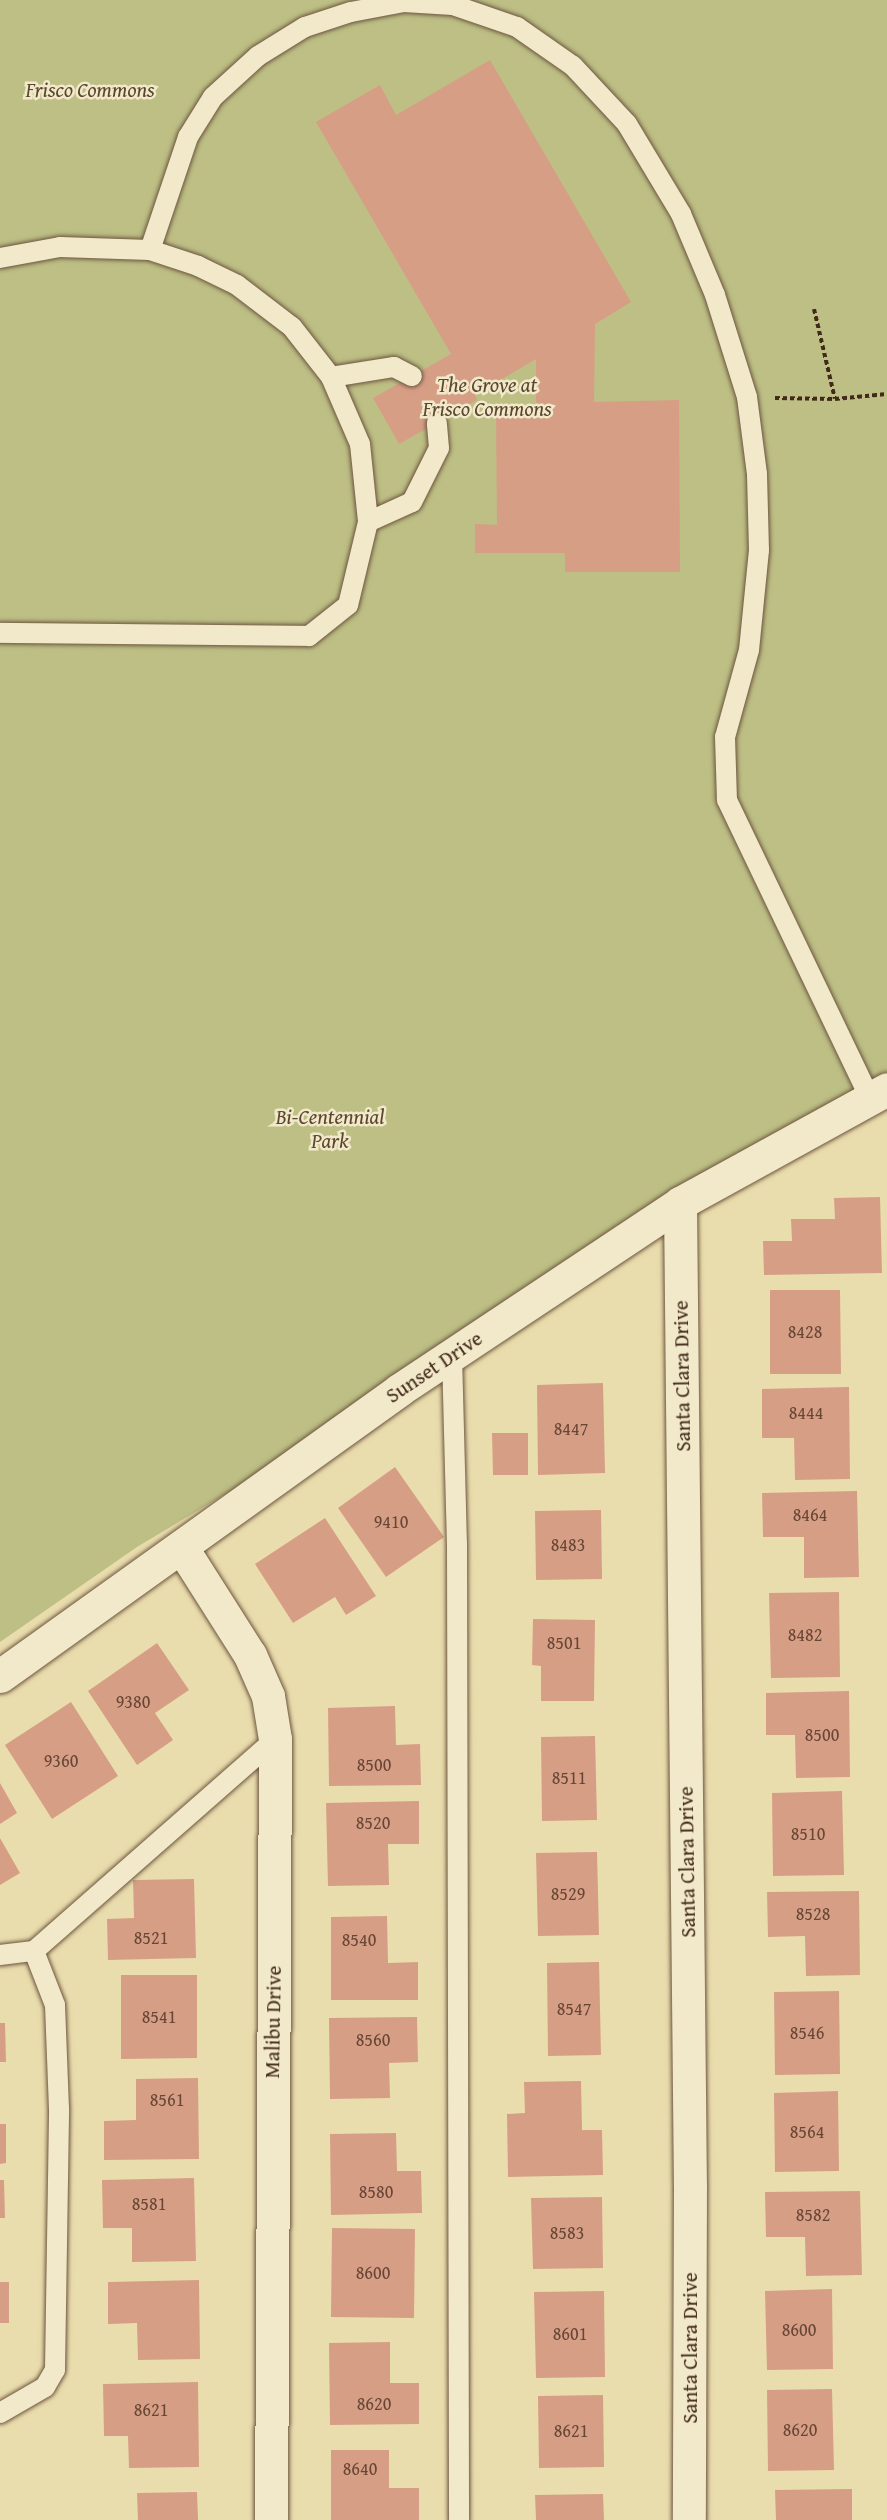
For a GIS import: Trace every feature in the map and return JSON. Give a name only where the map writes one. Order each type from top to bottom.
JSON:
[{"type":"street","name":"Sunset Drive","points":[[0,1676],[452,1355],[680,1203],[878,1094]]},
{"type":"street","name":"Santa Clara Drive","points":[[680,1203],[690,2186],[689,2520]]},
{"type":"street","name":"Malibu Drive","points":[[182,1548],[250,1655],[268,1696],[275,1739],[271,2520]]},
{"type":"lane","points":[[150,250],[188,137],[213,97],[258,56],[305,27],[351,12],[404,2],[453,5],[516,27],[573,66],[627,124],[681,214],[715,295],[747,397],[757,474],[759,550],[749,650],[725,737],[727,800],[878,1094]]},
{"type":"lane","points":[[0,258],[60,247],[150,250],[237,285],[292,327],[331,377],[360,444],[368,522],[348,605],[309,636],[0,633]]},
{"type":"lane","points":[[331,377],[394,367],[412,376]]},
{"type":"lane","points":[[368,522],[412,502],[439,448],[437,423]]},
{"type":"lane","points":[[452,1355],[457,1554],[459,2520]]},
{"type":"lane","points":[[0,1955],[34,1951],[275,1739]]},
{"type":"lane","points":[[0,2413],[45,2387],[56,2370],[59,2109],[55,2017],[34,1951]]},
{"type":"path","points":[[814,309],[835,399]]},
{"type":"path","points":[[747,397],[835,399],[887,394]]},
{"type":"green space","name":"The Grove at Frisco Commons","points":[[0,0],[887,0],[887,1098],[137,1547],[0,1642]]},
{"type":"building","points":[[490,60],[631,302],[595,324],[594,402],[679,400],[680,572],[565,572],[565,553],[475,553],[475,524],[497,525],[496,408],[536,408],[536,359],[475,395],[477,400],[399,444],[373,398],[451,354],[316,122],[380,85],[396,115]]},
{"type":"building","points":[[880,1197],[882,1273],[764,1275],[763,1241],[792,1241],[791,1219],[835,1219],[834,1198]]},
{"type":"building","points":[[770,1290],[840,1290],[841,1374],[770,1374]]},
{"type":"building","points":[[603,1383],[605,1473],[538,1475],[537,1385]]},
{"type":"building","points":[[849,1387],[850,1479],[795,1480],[794,1438],[762,1438],[762,1389]]},
{"type":"building","points":[[492,1433],[528,1433],[528,1475],[493,1475]]},
{"type":"building","points":[[395,1467],[444,1537],[386,1577],[338,1508]]},
{"type":"building","points":[[857,1491],[859,1577],[804,1578],[804,1537],[763,1537],[762,1493]]},
{"type":"building","points":[[601,1510],[602,1579],[536,1580],[535,1511]]},
{"type":"building","points":[[325,1518],[376,1596],[346,1615],[335,1597],[293,1623],[255,1564]]},
{"type":"building","points":[[839,1592],[840,1677],[771,1678],[769,1593]]},
{"type":"building","points":[[533,1619],[595,1620],[594,1701],[541,1701],[541,1666],[532,1665]]},
{"type":"building","points":[[157,1643],[189,1690],[155,1713],[173,1740],[137,1765],[88,1691]]},
{"type":"building","points":[[849,1691],[850,1777],[796,1778],[795,1735],[766,1735],[766,1693]]},
{"type":"building","points":[[71,1702],[118,1776],[52,1819],[5,1745]]},
{"type":"building","points":[[395,1706],[396,1745],[420,1744],[421,1785],[329,1786],[328,1708]]},
{"type":"building","points":[[595,1736],[597,1820],[542,1821],[541,1737]]},
{"type":"building","points":[[0,1783],[17,1813],[0,1824]]},
{"type":"building","points":[[842,1791],[844,1875],[773,1876],[772,1793]]},
{"type":"building","points":[[419,1801],[419,1844],[388,1844],[389,1885],[328,1886],[326,1803]]},
{"type":"building","points":[[0,1838],[20,1873],[0,1885]]},
{"type":"building","points":[[597,1852],[599,1935],[538,1936],[536,1853]]},
{"type":"building","points":[[194,1879],[196,1958],[108,1960],[107,1919],[134,1918],[133,1880]]},
{"type":"building","points":[[859,1891],[860,1975],[806,1976],[805,1936],[768,1937],[767,1892]]},
{"type":"building","points":[[387,1916],[388,1963],[418,1962],[418,2000],[331,2000],[331,1917]]},
{"type":"building","points":[[599,1962],[601,2055],[548,2056],[547,1963]]},
{"type":"building","points":[[121,1975],[197,1975],[197,2058],[121,2059]]},
{"type":"building","points":[[839,1991],[840,2074],[775,2075],[774,1992]]},
{"type":"building","points":[[417,2017],[418,2062],[389,2063],[390,2098],[330,2099],[329,2018]]},
{"type":"building","points":[[0,2023],[5,2023],[6,2062],[0,2062]]},
{"type":"building","points":[[198,2078],[199,2159],[104,2160],[104,2121],[136,2120],[136,2079]]},
{"type":"building","points":[[581,2081],[582,2130],[602,2130],[603,2175],[508,2177],[507,2114],[525,2113],[524,2082]]},
{"type":"building","points":[[838,2091],[839,2171],[775,2172],[774,2093]]},
{"type":"building","points":[[0,2124],[6,2124],[6,2163],[0,2164]]},
{"type":"building","points":[[396,2133],[397,2171],[421,2171],[422,2213],[331,2215],[330,2134]]},
{"type":"building","points":[[194,2178],[196,2261],[132,2262],[132,2228],[103,2228],[102,2180]]},
{"type":"building","points":[[0,2180],[4,2180],[5,2218],[0,2218]]},
{"type":"building","points":[[860,2191],[862,2275],[806,2276],[805,2237],[766,2237],[765,2192]]},
{"type":"building","points":[[602,2197],[603,2268],[533,2269],[531,2198]]},
{"type":"building","points":[[332,2228],[415,2229],[414,2318],[331,2317]]},
{"type":"building","points":[[199,2280],[200,2359],[138,2360],[137,2323],[108,2324],[108,2282]]},
{"type":"building","points":[[0,2282],[9,2282],[9,2323],[0,2323]]},
{"type":"building","points":[[832,2289],[833,2369],[767,2370],[765,2291]]},
{"type":"building","points":[[604,2291],[605,2377],[536,2378],[534,2292]]},
{"type":"building","points":[[390,2342],[390,2383],[419,2383],[419,2424],[330,2425],[329,2343]]},
{"type":"building","points":[[198,2382],[199,2467],[129,2468],[128,2436],[104,2436],[103,2384]]},
{"type":"building","points":[[832,2389],[834,2470],[768,2471],[767,2390]]},
{"type":"building","points":[[603,2395],[604,2467],[539,2468],[538,2396]]},
{"type":"building","points":[[331,2450],[389,2450],[389,2488],[419,2488],[419,2520],[331,2520]]},
{"type":"building","points":[[852,2489],[852,2520],[776,2520],[775,2490]]},
{"type":"building","points":[[197,2492],[198,2520],[138,2520],[137,2493]]},
{"type":"building","points":[[603,2494],[604,2520],[536,2520],[535,2495]]},
{"type":"park label","name":"Frisco Commons","points":[[90,90]]},
{"type":"park label","name":"Bi-Centennial Park","points":[[330,1129]]}]
